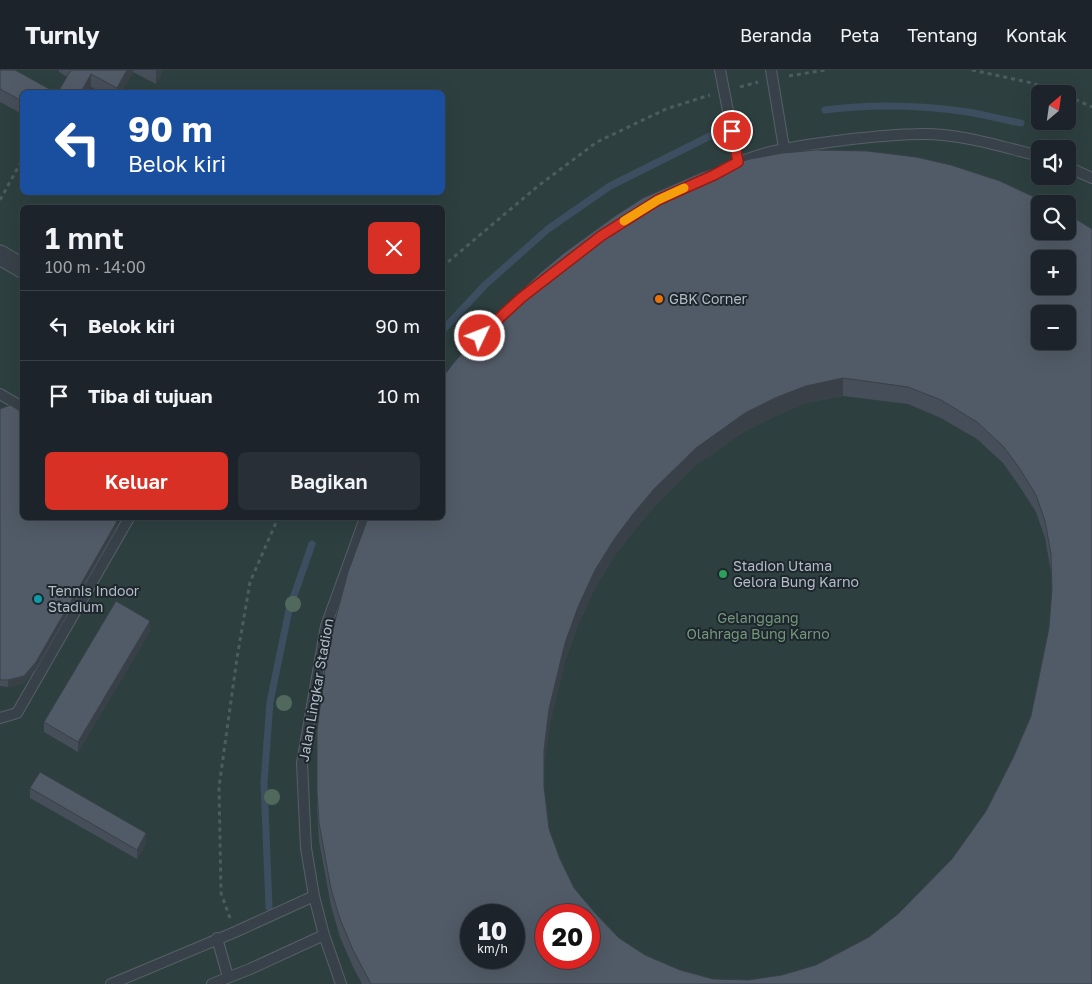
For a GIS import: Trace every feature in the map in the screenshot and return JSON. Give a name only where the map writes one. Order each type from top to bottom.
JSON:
[{"type":"street","points":[[0,255],[20,267]]},
{"type":"lane","points":[[720,70],[738,162]]},
{"type":"lane","points":[[772,74],[784,148]]},
{"type":"lane","points":[[714,175],[738,162],[784,148],[869,138],[925,134],[972,139],[1031,154]]},
{"type":"lane","points":[[1076,171],[1092,178]]},
{"type":"lane","points":[[0,394],[20,406]]},
{"type":"lane","points":[[0,718],[18,713],[128,520]]},
{"type":"lane","name":"Jalan Lingkar Stadion","points":[[341,984],[324,935],[314,896],[306,848],[302,763],[326,626],[364,520]]},
{"type":"lane","points":[[111,984],[235,932],[314,896]]},
{"type":"lane","points":[[212,984],[324,935]]},
{"type":"lane","points":[[217,938],[228,977]]},
{"type":"path","points":[[445,264],[538,186],[597,142],[666,109],[772,74],[825,70]]},
{"type":"path","points":[[972,70],[1037,85]]},
{"type":"path","points":[[1076,100],[1092,107]]},
{"type":"path","points":[[0,200],[20,164]]},
{"type":"path","points":[[235,932],[221,893],[219,787],[250,582],[277,520]]},
{"type":"green space","name":"Gelanggang Olahraga Bung Karno","points":[[0,70],[1092,70],[1092,984],[0,984]]},
{"type":"building","points":[[0,70],[15,70],[51,90],[20,90],[20,100],[0,89]]},
{"type":"building","points":[[71,70],[127,70],[117,88],[91,74],[82,90],[59,90]]},
{"type":"building","points":[[817,150],[867,151],[916,157],[951,165],[1000,181],[1031,196],[1031,240],[1076,240],[1076,219],[1092,229],[1092,984],[371,984],[353,950],[340,919],[331,889],[319,823],[317,731],[331,636],[348,572],[367,520],[445,520],[445,374],[493,317],[564,253],[643,198],[702,172],[750,159],[783,153]],"holes":[[[843,378],[908,387],[941,400],[977,422],[1003,446],[1036,495],[1045,521],[1051,554],[1052,589],[1049,628],[1031,716],[1013,758],[986,811],[952,859],[898,914],[869,937],[816,965],[782,975],[748,980],[713,979],[680,970],[645,955],[619,938],[600,918],[600,969],[535,969],[535,904],[588,904],[574,888],[560,859],[549,829],[544,787],[544,750],[549,709],[565,643],[578,607],[595,570],[615,538],[654,489],[696,448],[745,413],[775,398],[806,386]]]},
{"type":"building","name":"Tennis Indoor Stadium","points":[[10,405],[20,411],[20,520],[117,520],[36,662],[24,676],[8,680],[0,680],[0,409]]},
{"type":"building","points":[[116,601],[150,621],[78,742],[44,722]]},
{"type":"building","points":[[40,772],[146,833],[137,850],[30,788]]},
{"type":"waterway","points":[[825,110],[879,106],[932,108],[968,112],[1021,123]]},
{"type":"waterway","points":[[445,328],[485,285],[548,229],[610,186],[712,135]]},
{"type":"waterway","points":[[269,907],[264,783],[270,702],[289,610],[312,544]]},
{"type":"slow traffic","points":[[624,221],[658,200],[684,188]]},
{"type":"place","name":"GBK Corner","points":[[659,299]]},
{"type":"place","name":"Stadion Utama Gelora Bung Karno","points":[[723,574]]},
{"type":"place","name":"Tennis Indoor Stadium","points":[[38,599]]},
{"type":"route","points":[[480,336],[521,298],[601,236],[658,200],[738,162],[732,131]]}]
